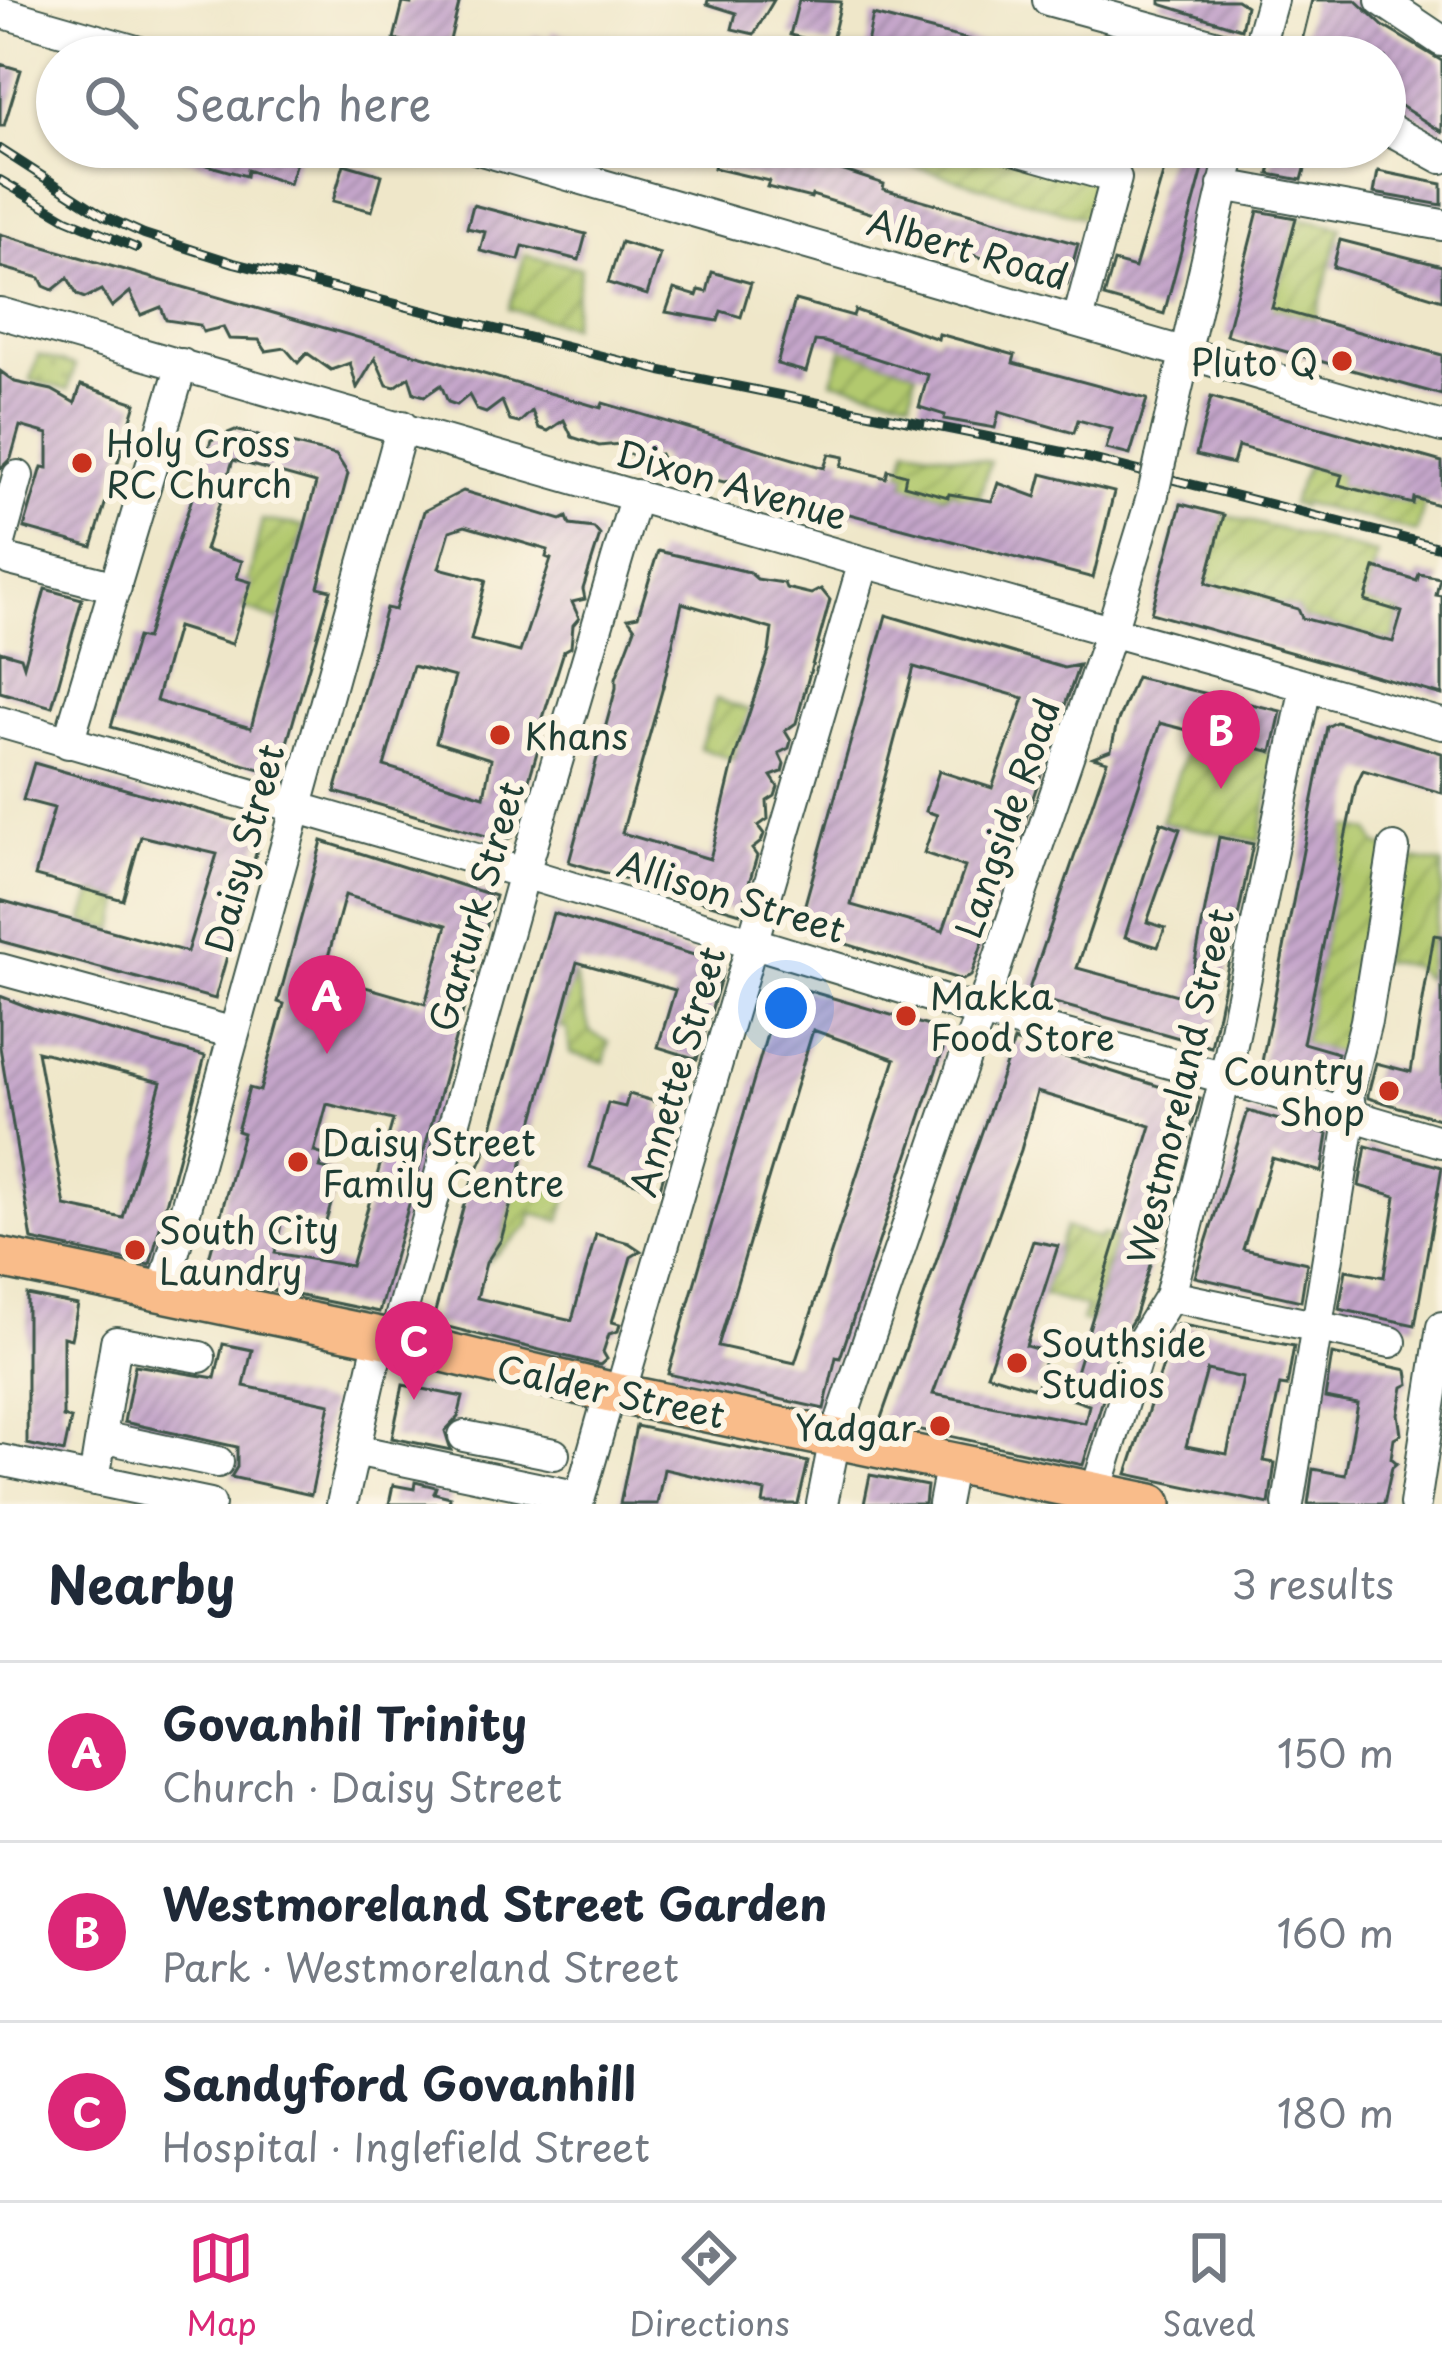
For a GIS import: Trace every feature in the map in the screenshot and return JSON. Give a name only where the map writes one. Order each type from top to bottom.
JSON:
[{"type":"main road","name":"Calder Street","points":[[0,1259],[952,1462],[1042,1492],[1096,1491],[1152,1504]]},
{"type":"street","points":[[1048,0],[1180,36]]},
{"type":"street","points":[[1381,0],[1442,41]]},
{"type":"street","points":[[1260,36],[1266,2]]},
{"type":"street","points":[[0,12],[84,36]]},
{"type":"street","points":[[1406,138],[1442,158]]},
{"type":"street","name":"Albert Road","points":[[545,168],[1442,427]]},
{"type":"street","points":[[1078,320],[1116,178],[1081,168]]},
{"type":"street","name":"Langside Road","points":[[822,1504],[835,1438],[1111,631],[1153,494],[1227,168]]},
{"type":"street","points":[[1223,185],[1442,225]]},
{"type":"street","name":"Dixon Avenue","points":[[0,313],[1442,724]]},
{"type":"street","points":[[68,742],[182,364]]},
{"type":"street","name":"Daisy Street","points":[[164,1291],[402,426]]},
{"type":"street","points":[[0,542],[18,476]]},
{"type":"street","name":"Garturk Street","points":[[342,1504],[370,1385],[636,495]]},
{"type":"street","points":[[0,552],[10,560],[116,587]]},
{"type":"street","name":"Annette Street","points":[[579,1500],[755,941],[864,562]]},
{"type":"street","name":"Westmoreland Street","points":[[1096,1491],[1141,1342],[1170,1296],[1225,1078],[1306,686]]},
{"type":"street","name":"Allison Street","points":[[0,722],[755,941],[982,1012],[1442,1142]]},
{"type":"street","points":[[1288,1504],[1351,1115],[1348,1093],[1366,1021],[1394,848]]},
{"type":"street","points":[[0,970],[234,1033]]},
{"type":"street","points":[[1170,1296],[1391,1342]]},
{"type":"street","points":[[1415,1504],[1442,1327]]},
{"type":"street","points":[[94,1480],[116,1342],[200,1357]]},
{"type":"street","points":[[101,1437],[218,1462]]},
{"type":"street","points":[[485,1474],[478,1439],[554,1454]]},
{"type":"street","points":[[355,1450],[485,1474],[579,1500]]},
{"type":"street","points":[[0,1460],[210,1504]]},
{"type":"street","points":[[944,1504],[952,1462]]},
{"type":"green space","points":[[919,168],[1068,168],[1101,178],[1088,219]]},
{"type":"green space","points":[[1296,217],[1341,227],[1315,320],[1267,307],[1276,293]]},
{"type":"green space","points":[[525,255],[581,268],[571,326],[509,309]]},
{"type":"green space","points":[[845,342],[852,351],[916,371],[911,399],[832,381]]},
{"type":"green space","points":[[38,355],[75,366],[68,390],[31,380]]},
{"type":"green space","points":[[908,447],[990,462],[975,511],[954,505],[956,492],[950,490],[948,497],[904,485],[906,476],[901,474]]},
{"type":"green space","points":[[1307,466],[1342,475],[1340,485],[1412,504],[1415,494],[1426,497],[1417,532],[1291,504]]},
{"type":"green space","points":[[1224,515],[1377,554],[1366,601],[1400,611],[1393,642],[1302,618],[1298,609],[1206,583]]},
{"type":"green space","points":[[262,520],[304,526],[281,621],[243,608]]},
{"type":"green space","points":[[716,699],[751,711],[734,760],[700,748]]},
{"type":"green space","points":[[1191,737],[1277,755],[1259,841],[1161,822]]},
{"type":"green space","points":[[1347,827],[1370,831],[1377,845],[1390,849],[1355,1059],[1303,1043]]},
{"type":"green space","points":[[1402,857],[1442,864],[1442,891],[1426,979],[1412,966],[1381,961]]},
{"type":"green space","points":[[93,892],[123,900],[115,930],[83,922]]},
{"type":"green space","points":[[574,973],[590,1032],[609,1042],[604,1062],[570,1053],[567,1029],[559,1027]]},
{"type":"green space","points":[[517,1180],[569,1191],[560,1221],[532,1213],[529,1226],[486,1263],[501,1241]]},
{"type":"green space","points":[[1065,1227],[1098,1239],[1102,1234],[1116,1238],[1090,1323],[1081,1321],[1086,1307],[1043,1295]]},
{"type":"building","points":[[412,0],[460,0],[451,36],[395,36],[403,3]]},
{"type":"building","points":[[708,0],[774,0],[754,34],[732,29],[736,13],[707,4]]},
{"type":"building","points":[[799,0],[841,2],[833,36],[790,35]]},
{"type":"building","points":[[1160,0],[1237,0],[1246,6],[1241,29],[1160,4]]},
{"type":"building","points":[[1312,0],[1355,0],[1400,36],[1303,36]]},
{"type":"building","points":[[873,15],[955,36],[869,36]]},
{"type":"building","points":[[1406,40],[1442,61],[1442,132],[1406,109]]},
{"type":"building","points":[[0,64],[21,70],[4,126],[0,126]]},
{"type":"building","points":[[218,168],[294,168],[289,184],[247,170],[246,176]]},
{"type":"building","points":[[343,168],[382,175],[372,211],[333,201]]},
{"type":"building","points":[[714,168],[835,168],[884,184],[883,189],[1078,244],[1067,284],[888,229],[890,219],[767,187],[769,181]]},
{"type":"building","points":[[1165,168],[1203,168],[1164,314],[1104,297],[1114,262],[1135,268]]},
{"type":"building","points":[[1271,168],[1305,168],[1302,180],[1269,174]]},
{"type":"building","points":[[1378,171],[1442,184],[1442,205],[1374,193]]},
{"type":"building","points":[[473,205],[586,234],[579,260],[523,246],[519,260],[480,251],[485,232],[467,228]]},
{"type":"building","points":[[1258,211],[1296,218],[1272,308],[1442,355],[1442,395],[1226,335]]},
{"type":"building","points":[[0,234],[824,468],[829,454],[844,457],[841,466],[886,478],[888,470],[906,475],[904,485],[948,497],[992,501],[998,483],[1036,497],[1042,474],[1114,492],[1093,578],[823,507],[821,513],[806,501],[792,502],[780,492],[750,490],[744,478],[724,482],[707,478],[702,467],[666,466],[660,454],[641,458],[625,453],[620,444],[599,446],[572,437],[564,420],[548,431],[539,428],[532,411],[519,423],[510,421],[502,401],[486,413],[477,410],[469,395],[457,405],[448,402],[441,385],[425,396],[414,393],[409,377],[395,387],[387,385],[375,358],[357,388],[350,363],[331,370],[307,353],[298,363],[285,348],[266,351],[259,340],[229,339],[223,327],[203,332],[200,325],[166,320],[161,307],[141,315],[130,292],[112,307],[101,290],[85,298],[77,295],[68,278],[53,290],[40,278],[0,267]]},
{"type":"building","points":[[1340,240],[1442,266],[1442,300],[1333,267]]},
{"type":"building","points":[[621,242],[660,254],[647,295],[608,283]]},
{"type":"building","points":[[712,272],[751,283],[741,317],[721,311],[718,321],[666,312],[674,289],[697,296],[699,290],[707,292]]},
{"type":"building","points":[[795,300],[853,316],[855,310],[938,339],[939,334],[1015,355],[1013,363],[1147,399],[1130,455],[1106,449],[1112,429],[1078,420],[1074,433],[999,412],[995,428],[944,419],[945,415],[919,407],[928,375],[825,342],[815,341],[806,372],[777,364]]},
{"type":"building","name":"Holy Cross RC Church","points":[[0,371],[15,382],[52,390],[75,403],[81,385],[136,403],[92,547],[24,528],[42,467],[48,468],[48,434],[20,426],[11,458],[0,469]]},
{"type":"building","points":[[1211,397],[1442,462],[1442,506],[1414,498],[1413,504],[1339,485],[1342,475],[1238,446],[1233,464],[1196,455]]},
{"type":"building","points":[[235,430],[336,455],[348,474],[318,587],[331,590],[278,774],[111,727],[137,637],[146,639],[211,440]],"holes":[[[233,460],[316,483],[251,728],[156,701],[177,627],[232,644],[251,582],[237,578],[242,561],[205,550]]]},
{"type":"building","points":[[463,491],[561,520],[567,517],[570,525],[594,528],[600,535],[583,589],[585,599],[572,602],[579,618],[542,721],[546,722],[512,837],[503,841],[335,792],[386,608],[395,610],[424,511]],"holes":[[[465,526],[548,550],[546,557],[551,559],[520,652],[471,640],[486,580],[439,568],[450,531]],[[413,666],[455,677],[436,742],[491,759],[484,796],[384,766]]]},
{"type":"building","points":[[1181,504],[1224,515],[1206,583],[1298,609],[1302,618],[1393,642],[1402,612],[1365,601],[1375,568],[1417,581],[1419,574],[1440,578],[1436,595],[1442,596],[1442,695],[1151,613]]},
{"type":"building","points":[[658,551],[749,572],[757,579],[811,594],[821,589],[830,600],[796,723],[785,731],[791,741],[779,753],[782,772],[771,776],[778,787],[767,801],[768,819],[758,826],[764,834],[752,849],[757,856],[740,913],[569,862],[616,678],[635,628],[628,618],[638,616]],"holes":[[[682,603],[772,629],[710,859],[622,833]]]},
{"type":"building","points":[[45,589],[82,599],[52,707],[0,692],[0,651],[21,657],[24,666]]},
{"type":"building","points":[[886,615],[1064,668],[1079,665],[971,976],[962,980],[798,929]],"holes":[[[914,667],[1024,698],[992,788],[939,771],[926,811],[937,815],[924,853],[965,867],[943,931],[851,905]]]},
{"type":"building","points":[[1136,677],[1281,711],[1272,752],[1160,723],[1077,968],[1188,998],[1219,837],[1253,844],[1211,1047],[1027,995],[1107,761],[1093,757],[1111,750]]},
{"type":"building","points":[[1336,722],[1442,753],[1442,793],[1363,770],[1356,785],[1303,1043],[1338,1053],[1329,1087],[1261,1067],[1327,727]]},
{"type":"building","points":[[34,763],[252,825],[262,832],[215,999],[0,941],[0,900],[187,952],[217,854],[141,836],[123,900],[35,876],[54,808],[23,800]]},
{"type":"building","points":[[1161,822],[1180,829],[1147,922],[1165,928],[1158,947],[1125,937]]},
{"type":"building","points":[[322,841],[495,896],[379,1312],[204,1276],[243,1133],[237,1131],[249,1088],[260,1091],[284,1004],[278,1002]],"holes":[[[345,895],[447,925],[425,1004],[323,975]],[[327,1104],[393,1120],[351,1266],[275,1253],[283,1214],[325,1225],[340,1173],[320,1168],[324,1155],[314,1152]]]},
{"type":"building","points":[[553,913],[721,963],[723,971],[697,1059],[658,1047],[675,990],[577,962],[501,1240],[486,1263],[477,1298],[572,1320],[596,1234],[629,1243],[641,1251],[631,1257],[612,1322],[620,1324],[618,1331],[609,1334],[603,1352],[607,1359],[600,1365],[432,1323]]},
{"type":"building","points":[[1434,935],[1442,936],[1442,1120],[1368,1098],[1376,1063],[1411,1072]]},
{"type":"building","points":[[782,983],[949,1032],[840,1358],[836,1357],[824,1409],[668,1374]],"holes":[[[813,1030],[895,1059],[795,1363],[718,1346]]]},
{"type":"building","points":[[0,996],[205,1056],[150,1265],[32,1240],[0,1047]],"holes":[[[37,1051],[161,1082],[123,1218],[65,1206]]]},
{"type":"building","points":[[1014,1041],[1200,1099],[1134,1318],[1122,1337],[1083,1465],[880,1421]],"holes":[[[1037,1092],[1151,1126],[1068,1398],[1089,1405],[1085,1423],[933,1394],[1021,1150]]]},
{"type":"building","points":[[629,1094],[660,1103],[657,1111],[681,1117],[659,1191],[590,1167],[608,1103],[625,1107]]},
{"type":"building","points":[[1248,1111],[1328,1134],[1322,1172],[1272,1158],[1243,1249],[1307,1263],[1301,1301],[1195,1277]]},
{"type":"building","points":[[1366,1146],[1442,1167],[1415,1325],[1339,1309],[1346,1270],[1384,1277],[1396,1196],[1359,1186]]},
{"type":"building","points":[[1033,1241],[1058,1246],[1026,1346],[1047,1352],[1037,1389],[987,1374]]},
{"type":"building","points":[[27,1295],[78,1305],[71,1339],[63,1337],[63,1417],[71,1419],[64,1452],[27,1444]]},
{"type":"building","points":[[1177,1324],[1294,1346],[1287,1386],[1280,1385],[1264,1461],[1275,1463],[1269,1504],[1127,1474]],"holes":[[[1207,1370],[1243,1378],[1227,1454],[1186,1446]]]},
{"type":"building","points":[[223,1344],[252,1350],[244,1386],[330,1404],[311,1495],[231,1477],[237,1467],[237,1447],[124,1422],[135,1365],[215,1378]]},
{"type":"building","points":[[1332,1354],[1407,1370],[1409,1384],[1403,1387],[1398,1414],[1401,1434],[1394,1438],[1391,1458],[1397,1463],[1384,1504],[1308,1504],[1313,1469],[1345,1475],[1358,1404],[1325,1398]]},
{"type":"building","points":[[403,1385],[463,1397],[458,1417],[445,1431],[451,1450],[392,1438]]},
{"type":"building","points":[[636,1426],[808,1462],[798,1504],[763,1504],[765,1492],[664,1469],[657,1504],[620,1504]]},
{"type":"building","points":[[870,1475],[927,1486],[925,1504],[864,1504]]},
{"type":"building","points":[[415,1482],[436,1487],[434,1493],[450,1497],[449,1504],[389,1504],[393,1485],[414,1489]]},
{"type":"railway","points":[[0,149],[104,216],[234,263],[661,371],[1068,453],[1442,548]]},
{"type":"railway","points":[[0,180],[67,219],[136,248]]},
{"type":"place","name":"Pluto Q","points":[[1342,361]]},
{"type":"place","name":"Holy Cross RC Church","points":[[82,463]]},
{"type":"place","name":"Khans","points":[[500,735]]},
{"type":"place","name":"Westmoreland Street Garden","points":[[1221,789]]},
{"type":"place","name":"Makka Food Store","points":[[906,1016]]},
{"type":"place","name":"Govanhil Trinity","points":[[327,1054]]},
{"type":"place","name":"Country Shop","points":[[1389,1091]]},
{"type":"place","name":"Daisy Street Family Centre","points":[[298,1162]]},
{"type":"place","name":"South City Laundry","points":[[135,1250]]},
{"type":"place","name":"Southside Studios","points":[[1017,1363]]},
{"type":"place","name":"Sandyford Govanhill","points":[[414,1400]]},
{"type":"place","name":"Yadgar","points":[[940,1426]]}]
